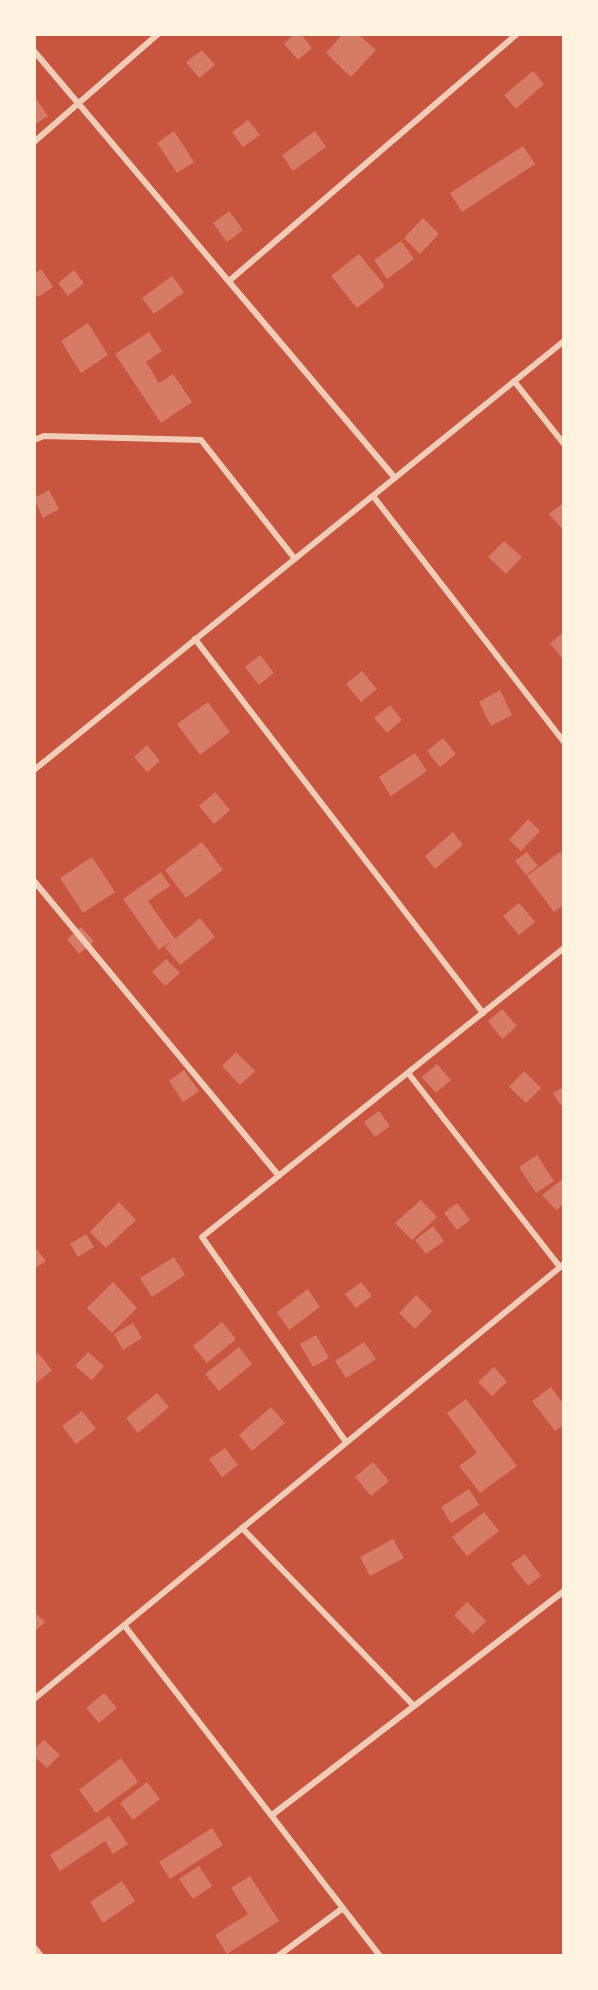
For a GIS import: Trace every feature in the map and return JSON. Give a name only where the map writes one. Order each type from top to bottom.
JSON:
[{"type":"street","points":[[34,142],[158,34]]},
{"type":"street","points":[[229,281],[516,34]]},
{"type":"street","points":[[34,51],[395,478]]},
{"type":"street","points":[[34,770],[564,341]]},
{"type":"street","points":[[514,381],[564,444]]},
{"type":"street","points":[[34,440],[44,436],[201,440],[295,559]]},
{"type":"street","points":[[373,496],[564,742]]},
{"type":"street","points":[[195,639],[483,1013]]},
{"type":"street","points":[[34,881],[279,1176]]},
{"type":"street","points":[[346,1442],[202,1237],[564,948]]},
{"type":"street","points":[[34,1699],[562,1265],[408,1073]]},
{"type":"street","points":[[242,1528],[414,1706]]},
{"type":"street","points":[[272,1815],[564,1592]]},
{"type":"street","points":[[124,1625],[380,1956]]},
{"type":"street","points":[[278,1956],[343,1908]]},
{"type":"street","points":[[34,1947],[41,1956]]},
{"type":"building","points":[[295,34],[301,34],[312,48],[298,60],[284,44]]},
{"type":"building","points":[[343,34],[358,34],[376,50],[351,77],[326,53]]},
{"type":"building","points":[[202,50],[215,65],[199,78],[186,62]]},
{"type":"building","points":[[533,71],[544,84],[516,109],[504,95]]},
{"type":"building","points":[[34,96],[48,116],[34,125]]},
{"type":"building","points":[[248,120],[260,135],[243,147],[232,132]]},
{"type":"building","points":[[174,131],[194,162],[177,173],[157,143]]},
{"type":"building","points":[[315,131],[326,147],[293,171],[282,155]]},
{"type":"building","points":[[523,146],[535,164],[462,212],[450,193]]},
{"type":"building","points":[[229,211],[243,230],[227,242],[213,223]]},
{"type":"building","points":[[423,218],[439,234],[420,254],[404,238]]},
{"type":"building","points":[[401,241],[414,259],[387,279],[374,260]]},
{"type":"building","points":[[359,254],[385,286],[357,308],[331,276]]},
{"type":"building","points":[[41,269],[53,287],[38,297],[34,292],[34,274]]},
{"type":"building","points":[[74,270],[84,283],[68,296],[58,283]]},
{"type":"building","points":[[172,276],[184,292],[154,314],[142,298]]},
{"type":"building","points":[[88,323],[108,355],[81,373],[61,341]]},
{"type":"building","points":[[149,332],[162,351],[146,362],[159,383],[173,374],[192,402],[161,423],[115,354]]},
{"type":"building","points":[[49,490],[59,509],[43,518],[34,498]]},
{"type":"building","points":[[564,502],[564,531],[549,514]]},
{"type":"building","points":[[504,541],[522,557],[506,574],[488,557]]},
{"type":"building","points":[[564,632],[564,661],[550,643]]},
{"type":"building","points":[[260,655],[274,673],[259,685],[245,667]]},
{"type":"building","points":[[362,671],[377,689],[361,702],[346,684]]},
{"type":"building","points":[[500,690],[512,715],[491,726],[479,702]]},
{"type":"building","points":[[208,702],[230,732],[200,755],[177,724]]},
{"type":"building","points":[[390,705],[402,720],[387,733],[374,718]]},
{"type":"building","points":[[443,738],[456,754],[440,767],[427,751]]},
{"type":"building","points":[[147,745],[160,761],[147,772],[134,757]]},
{"type":"building","points":[[415,753],[427,771],[391,796],[379,777]]},
{"type":"building","points":[[215,792],[230,810],[214,824],[199,806]]},
{"type":"building","points":[[528,819],[540,831],[521,851],[509,840]]},
{"type":"building","points":[[453,832],[463,845],[435,869],[425,856]]},
{"type":"building","points":[[202,842],[223,870],[186,898],[165,870]]},
{"type":"building","points":[[527,852],[538,866],[526,875],[515,861]]},
{"type":"building","points":[[560,852],[564,857],[564,905],[554,912],[527,876]]},
{"type":"building","points":[[92,857],[115,892],[83,913],[60,878]]},
{"type":"building","points":[[161,872],[170,886],[148,901],[175,939],[200,918],[215,937],[180,965],[165,947],[172,940],[159,950],[123,899]]},
{"type":"building","points":[[519,903],[535,922],[519,935],[503,916]]},
{"type":"building","points":[[81,927],[94,941],[79,954],[67,939]]},
{"type":"building","points":[[166,959],[180,973],[165,986],[152,972]]},
{"type":"building","points":[[502,1009],[517,1026],[502,1039],[488,1021]]},
{"type":"building","points":[[236,1052],[255,1071],[240,1085],[222,1066]]},
{"type":"building","points":[[437,1064],[451,1080],[436,1093],[422,1077]]},
{"type":"building","points":[[184,1070],[199,1091],[183,1102],[169,1081]]},
{"type":"building","points":[[524,1071],[541,1088],[526,1103],[509,1087]]},
{"type":"building","points":[[564,1087],[564,1110],[553,1093]]},
{"type":"building","points":[[379,1111],[390,1126],[375,1137],[364,1122]]},
{"type":"building","points":[[537,1155],[554,1181],[536,1193],[519,1167]]},
{"type":"building","points":[[564,1178],[564,1204],[556,1210],[542,1195]]},
{"type":"building","points":[[421,1200],[437,1217],[412,1240],[395,1223]]},
{"type":"building","points":[[119,1202],[136,1220],[106,1248],[90,1232]]},
{"type":"building","points":[[457,1203],[470,1220],[457,1230],[444,1213]]},
{"type":"building","points":[[433,1226],[444,1241],[426,1254],[415,1240]]},
{"type":"building","points":[[86,1234],[94,1247],[78,1257],[70,1244]]},
{"type":"building","points":[[34,1246],[46,1261],[34,1269]]},
{"type":"building","points":[[174,1257],[185,1275],[152,1297],[140,1278]]},
{"type":"building","points":[[113,1282],[137,1308],[112,1333],[87,1308]]},
{"type":"building","points":[[361,1282],[372,1296],[356,1308],[345,1294]]},
{"type":"building","points":[[308,1289],[320,1307],[289,1330],[277,1312]]},
{"type":"building","points":[[416,1295],[432,1311],[415,1329],[399,1313]]},
{"type":"building","points":[[222,1322],[236,1339],[207,1363],[193,1346]]},
{"type":"building","points":[[133,1323],[142,1338],[123,1350],[114,1334]]},
{"type":"building","points":[[316,1335],[329,1358],[313,1367],[300,1344]]},
{"type":"building","points":[[364,1342],[376,1359],[346,1378],[335,1361]]},
{"type":"building","points":[[239,1347],[252,1364],[219,1391],[205,1374]]},
{"type":"building","points":[[88,1352],[104,1366],[92,1380],[75,1366]]},
{"type":"building","points":[[38,1353],[52,1370],[34,1385],[34,1355]]},
{"type":"building","points":[[494,1367],[507,1382],[492,1396],[478,1382]]},
{"type":"building","points":[[551,1387],[564,1405],[564,1425],[555,1431],[532,1401]]},
{"type":"building","points":[[157,1393],[169,1407],[138,1433],[126,1418]]},
{"type":"building","points":[[466,1399],[517,1466],[480,1493],[459,1466],[477,1453],[447,1413]]},
{"type":"building","points":[[271,1407],[285,1423],[252,1451],[239,1435]]},
{"type":"building","points":[[82,1411],[96,1429],[76,1444],[62,1426]]},
{"type":"building","points":[[225,1448],[238,1465],[222,1477],[209,1459]]},
{"type":"building","points":[[373,1462],[389,1481],[371,1496],[355,1477]]},
{"type":"building","points":[[469,1489],[479,1505],[451,1523],[441,1507]]},
{"type":"building","points":[[484,1512],[499,1531],[467,1556],[452,1537]]},
{"type":"building","points":[[393,1539],[404,1558],[370,1576],[360,1557]]},
{"type":"building","points":[[525,1554],[541,1576],[528,1586],[511,1564]]},
{"type":"building","points":[[467,1602],[486,1621],[473,1634],[454,1615]]},
{"type":"building","points":[[34,1612],[45,1622],[34,1632]]},
{"type":"building","points":[[104,1693],[117,1708],[99,1723],[86,1708]]},
{"type":"building","points":[[44,1740],[60,1755],[47,1768],[34,1756],[34,1749]]},
{"type":"building","points":[[121,1758],[138,1782],[96,1813],[79,1790]]},
{"type":"building","points":[[147,1782],[160,1799],[133,1820],[120,1803]]},
{"type":"building","points":[[109,1816],[128,1844],[113,1854],[105,1841],[60,1871],[50,1855]]},
{"type":"building","points":[[212,1828],[223,1845],[170,1879],[159,1862]]},
{"type":"building","points":[[199,1866],[212,1886],[193,1899],[179,1879]]},
{"type":"building","points":[[250,1876],[279,1921],[227,1954],[215,1935],[248,1914],[231,1888]]},
{"type":"building","points":[[122,1881],[135,1901],[103,1923],[90,1902]]}]
